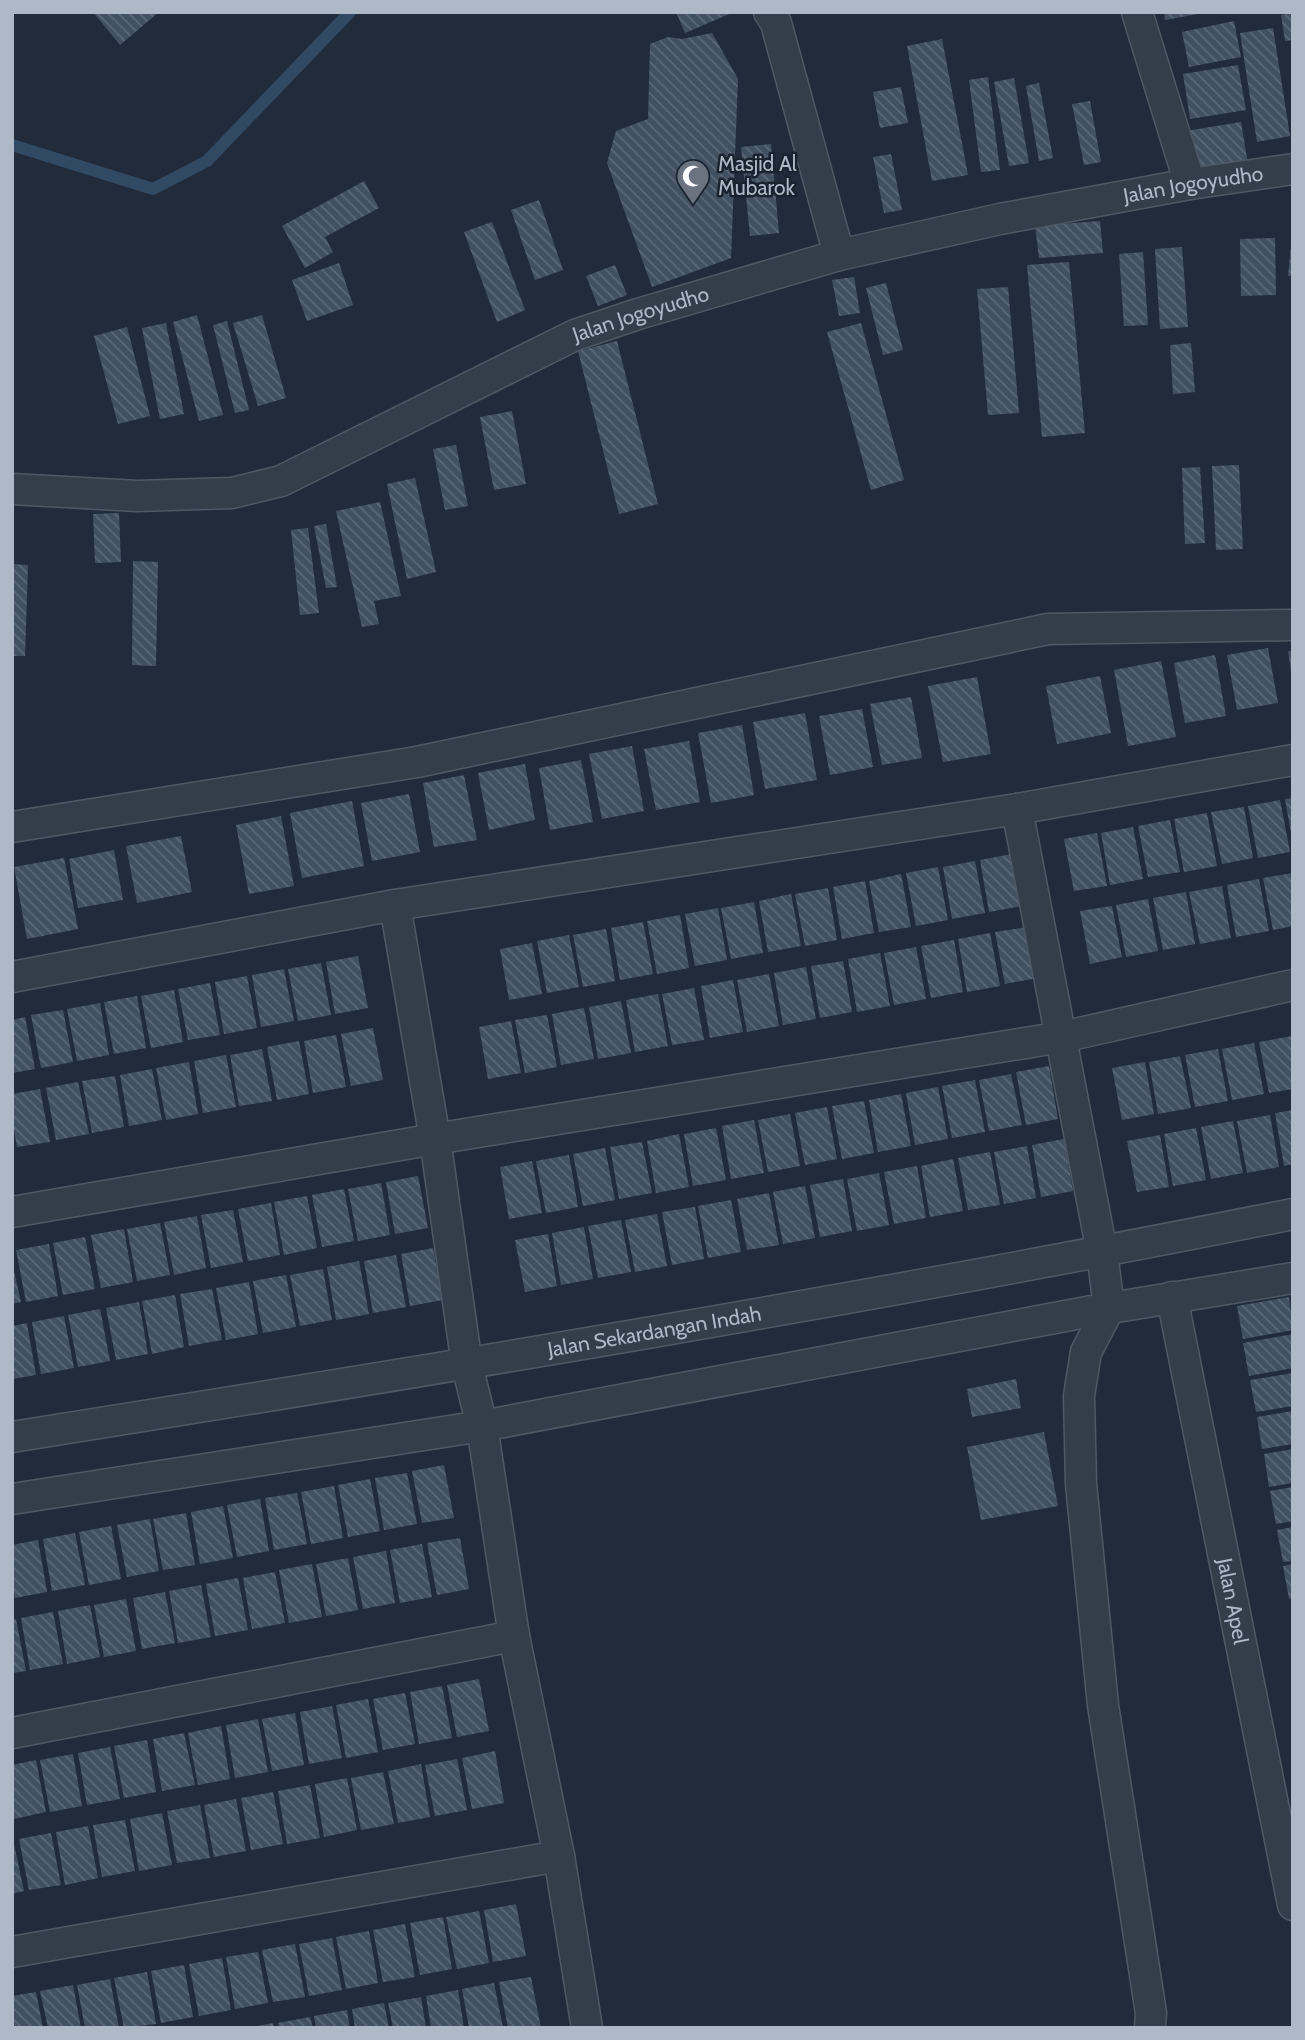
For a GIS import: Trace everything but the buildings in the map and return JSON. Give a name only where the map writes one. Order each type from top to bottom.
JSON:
[{"type":"street","points":[[769,12],[776,23],[839,255]]},
{"type":"street","points":[[1137,12],[1190,184]]},
{"type":"street","name":"Jalan Jogoyudho","points":[[12,489],[137,496],[232,493],[281,481],[575,335],[638,314],[839,255],[1000,219],[1190,184],[1293,169]]},
{"type":"street","points":[[12,827],[417,762],[1048,629],[1293,625]]},
{"type":"street","points":[[12,977],[395,905],[1017,809],[1293,760]]},
{"type":"street","points":[[1017,809],[1102,1252],[1109,1308],[1086,1352],[1079,1396],[1081,1484],[1103,1705],[1151,2013],[1150,2028]]},
{"type":"street","points":[[395,905],[435,1139],[467,1364],[482,1426],[514,1636],[559,1856],[587,2028]]},
{"type":"street","points":[[12,1212],[435,1139],[1062,1037],[1293,985]]},
{"type":"street","name":"Jalan Sekardangan Indah","points":[[12,1437],[467,1364],[1102,1252],[1293,1214]]},
{"type":"street","points":[[12,1499],[482,1426],[1109,1308],[1293,1278]]},
{"type":"street","name":"Jalan Apel","points":[[1172,1297],[1293,1905]]},
{"type":"street","points":[[12,1734],[514,1636]]},
{"type":"street","points":[[12,1952],[559,1856]]},
{"type":"waterway","points":[[12,145],[153,189],[207,161],[350,12]]},
{"type":"place","name":"Masjid Al Mubarok","points":[[693,206]]}]
